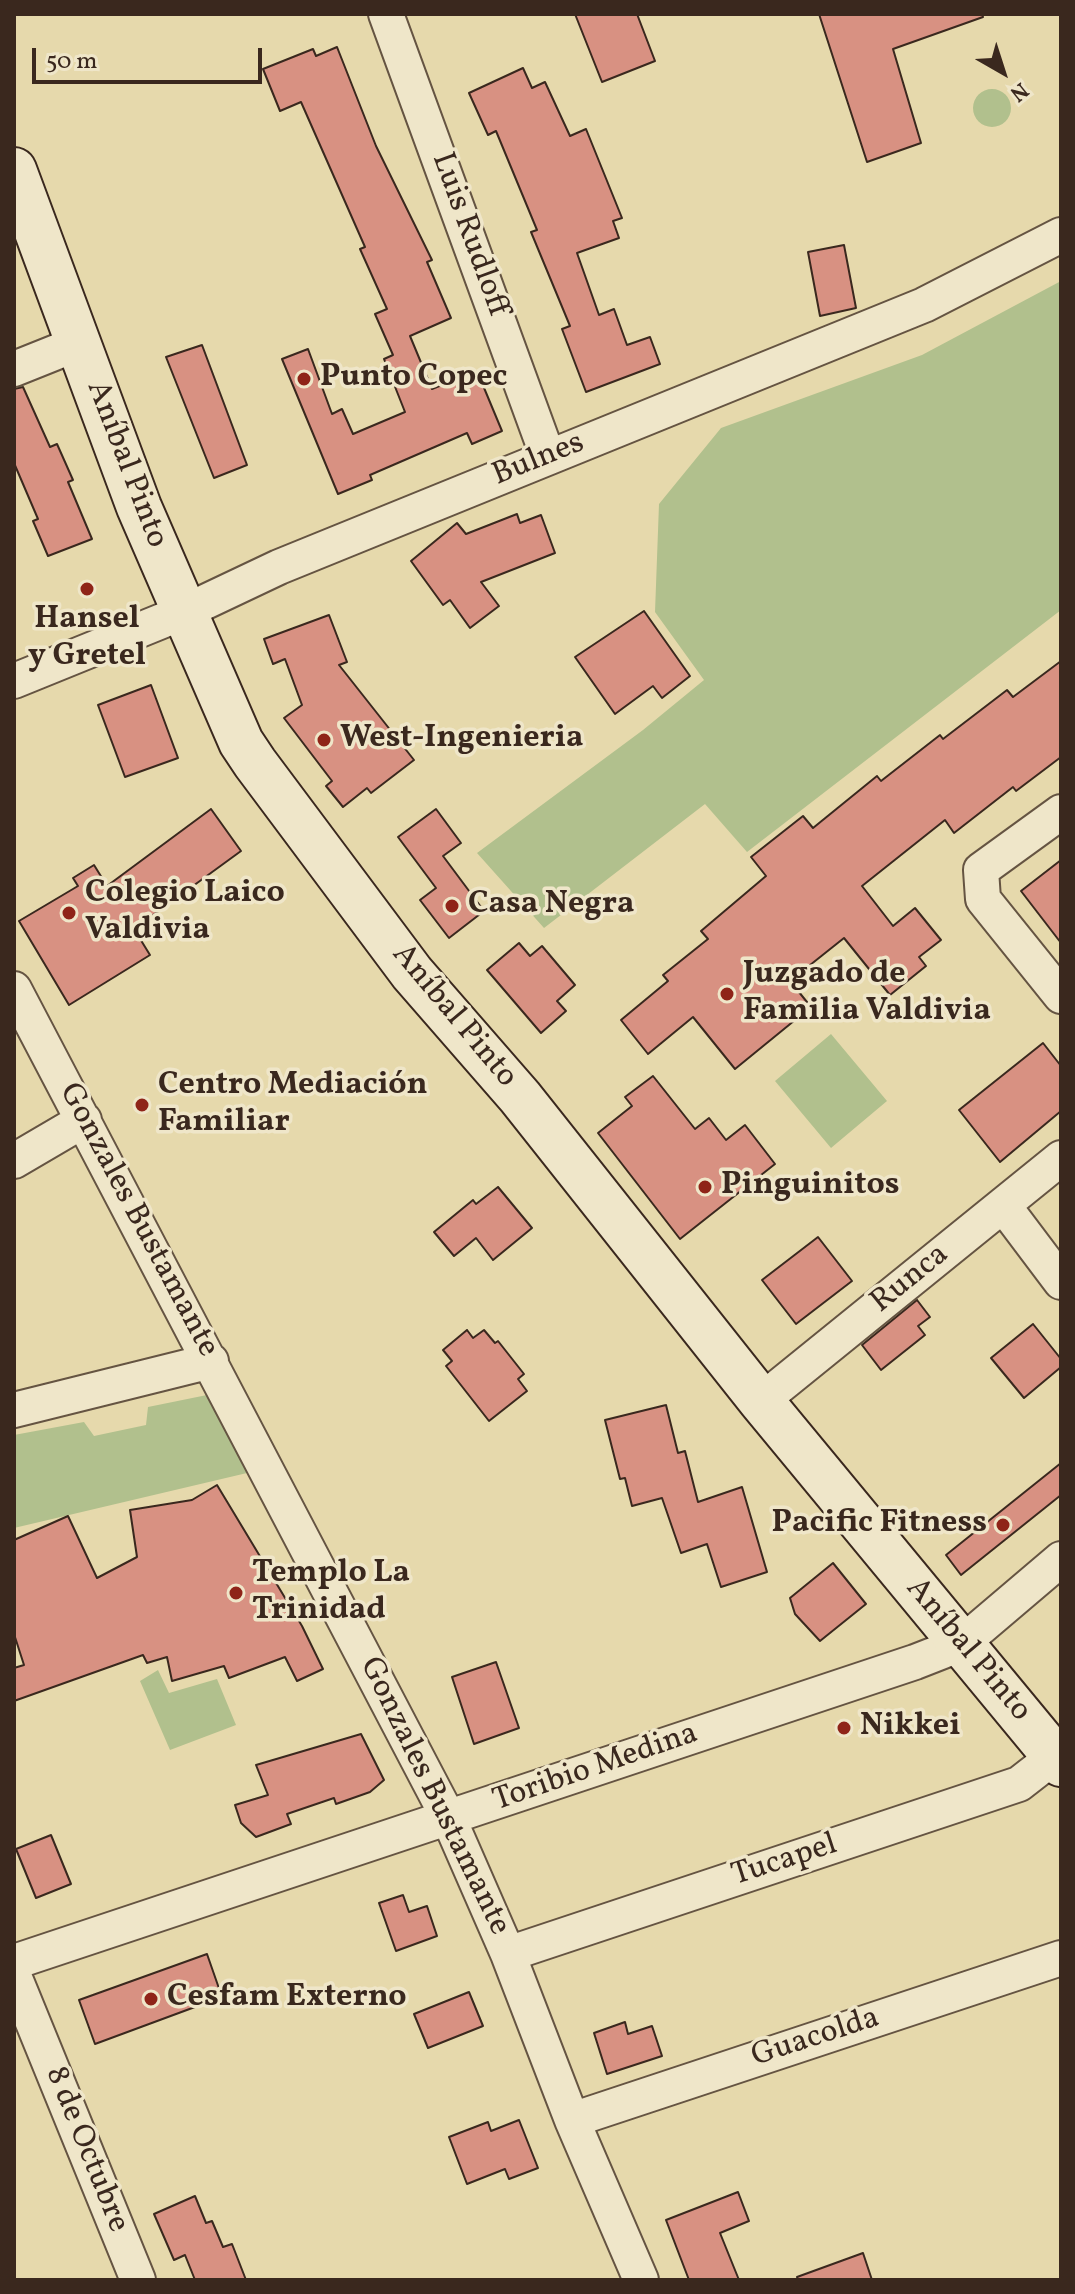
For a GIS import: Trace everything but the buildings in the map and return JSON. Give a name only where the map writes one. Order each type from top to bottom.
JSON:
[{"type":"main road","name":"Aníbal Pinto","points":[[14,170],[139,507],[241,742],[412,973],[520,1097],[761,1401],[1058,1760]]},
{"type":"street","name":"Luis Rudloff","points":[[386,14],[548,457]]},
{"type":"street","name":"Bulnes","points":[[14,681],[184,612],[279,567],[924,305],[1061,235]]},
{"type":"street","points":[[14,369],[79,343]]},
{"type":"street","points":[[1061,812],[981,870],[983,899],[1061,996]]},
{"type":"street","name":"Gonzales Bustamante","points":[[14,989],[449,1819],[508,1954],[572,2120],[641,2280]]},
{"type":"street","points":[[14,1161],[84,1120]]},
{"type":"street","name":"Runca","points":[[761,1401],[1061,1158]]},
{"type":"street","points":[[1003,1205],[1061,1282]]},
{"type":"street","points":[[14,1410],[211,1361]]},
{"type":"street","name":"Toribio Medina","points":[[14,1962],[449,1819],[961,1644],[1061,1559]]},
{"type":"street","name":"Tucapel","points":[[508,1954],[1019,1784],[1058,1760]]},
{"type":"street","name":"Guacolda","points":[[572,2120],[1061,1958]]},
{"type":"street","name":"8 de Octubre","points":[[14,1976],[138,2280]]},
{"type":"green space","points":[[992,89],[1005,95],[1011,108],[1005,121],[992,127],[979,121],[973,108],[979,95]]},
{"type":"green space","points":[[1061,281],[1061,610],[747,852],[705,804],[544,928],[477,853],[643,730],[704,680],[655,612],[659,504],[721,428],[922,355]]},
{"type":"green space","points":[[831,1034],[887,1101],[831,1148],[775,1081]]},
{"type":"green space","points":[[207,1395],[247,1473],[14,1528],[14,1435],[84,1422],[94,1436],[146,1425],[148,1407]]},
{"type":"green space","points":[[158,1670],[169,1693],[217,1679],[236,1725],[170,1750],[140,1681]]},
{"type":"place","name":"Punto Copec","points":[[304,379]]},
{"type":"place","name":"Hansel y Gretel","points":[[87,589]]},
{"type":"place","name":"West-Ingenieria","points":[[324,740]]},
{"type":"place","name":"Casa Negra","points":[[452,906]]},
{"type":"place","name":"Colegio Laico Valdivia","points":[[69,913]]},
{"type":"place","name":"Juzgado de Familia Valdivia","points":[[727,994]]},
{"type":"place","name":"Centro Mediación Familiar","points":[[142,1105]]},
{"type":"place","name":"Pinguinitos","points":[[705,1187]]},
{"type":"place","name":"Pacific Fitness","points":[[1003,1525]]},
{"type":"place","name":"Templo La Trinidad","points":[[236,1593]]},
{"type":"place","name":"Nikkei","points":[[844,1728]]},
{"type":"place","name":"Cesfam Externo","points":[[151,1999]]}]
